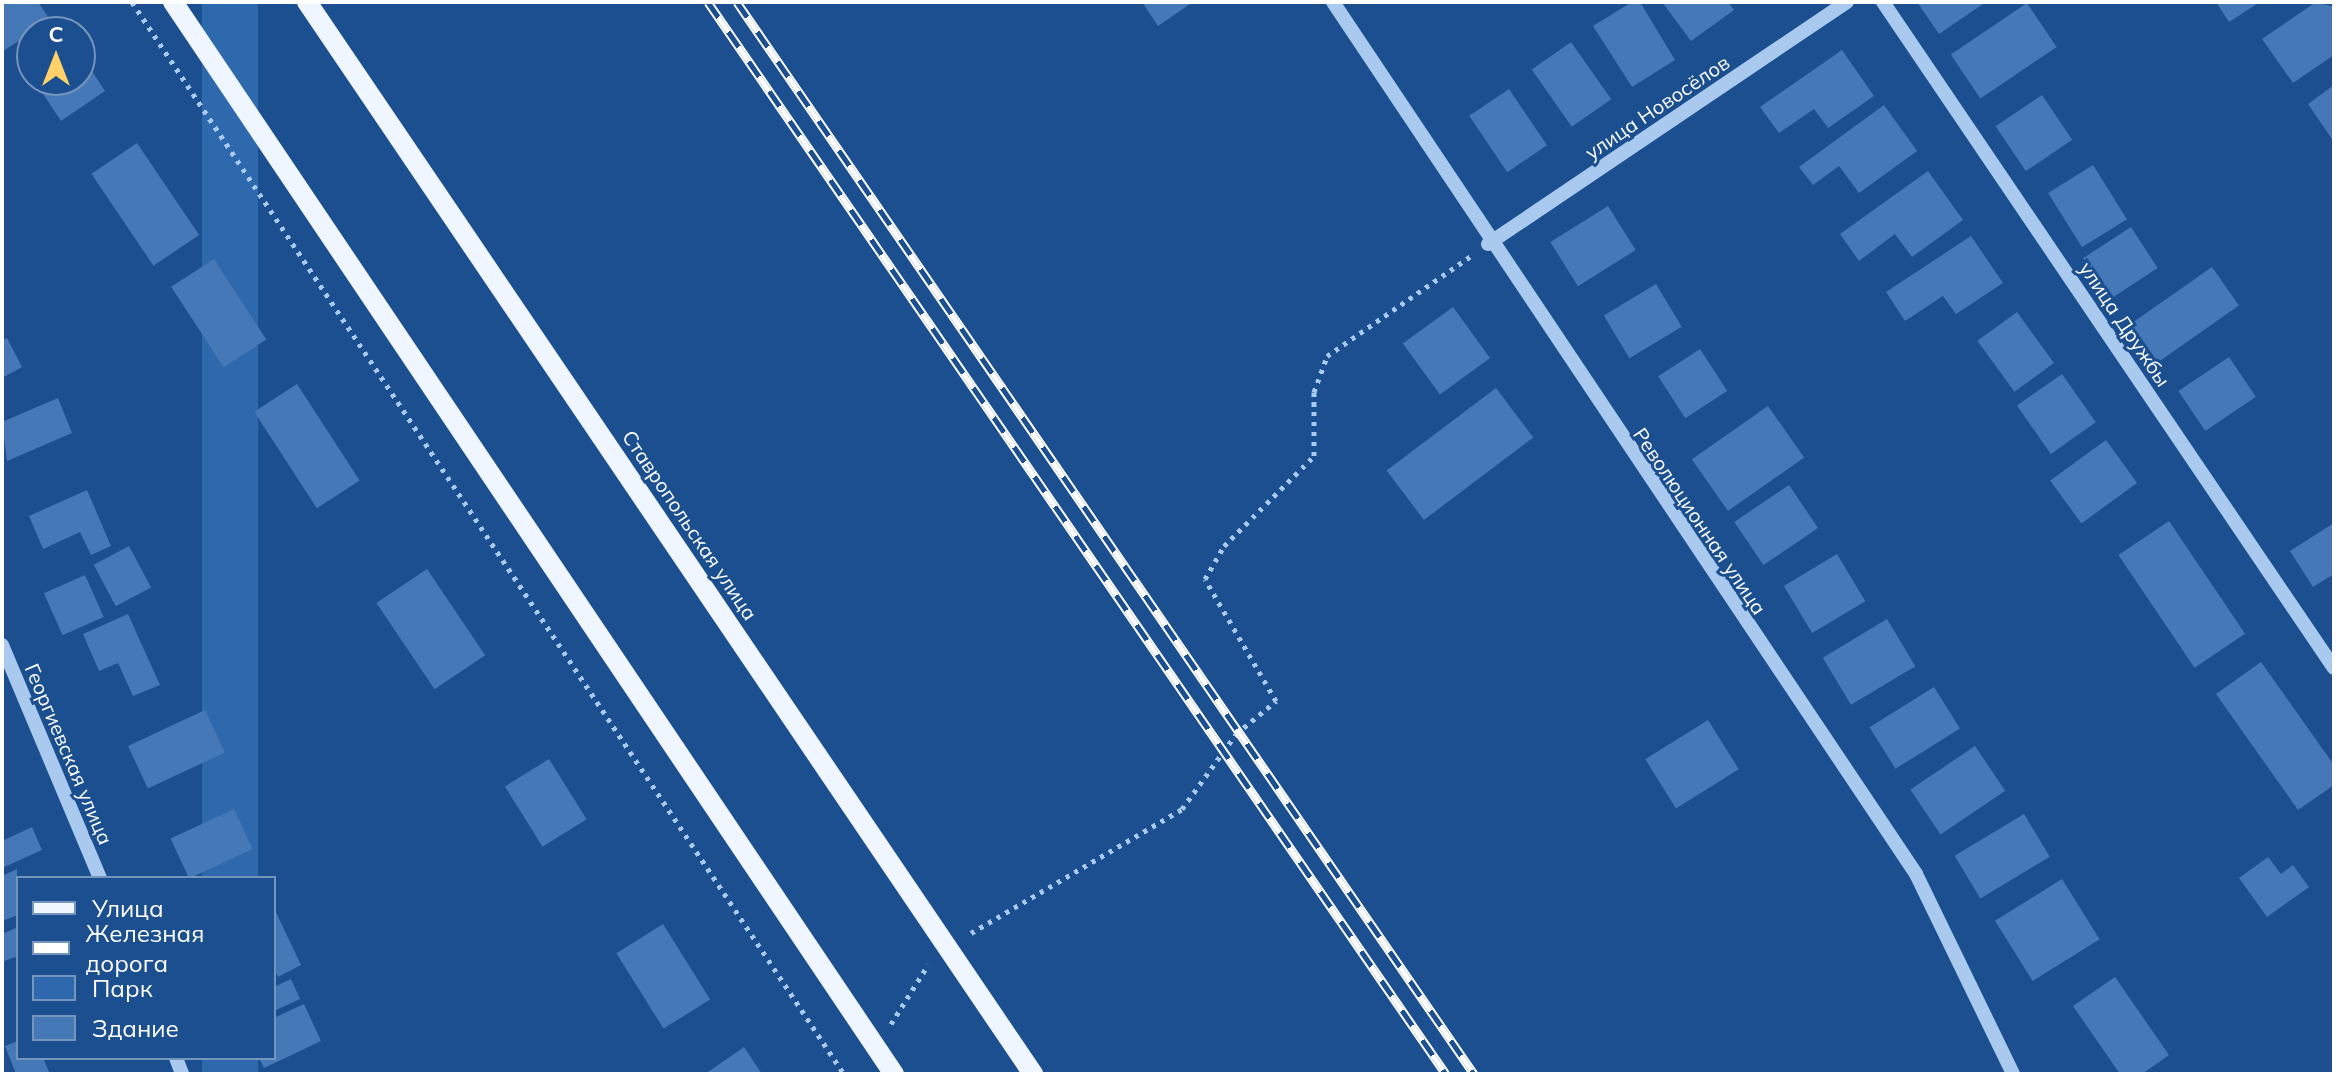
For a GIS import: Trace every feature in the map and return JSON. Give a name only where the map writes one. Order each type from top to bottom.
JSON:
[{"type":"main road","points":[[173,2],[894,1074]]},
{"type":"main road","name":"Ставропольская улица","points":[[307,2],[1033,1074]]},
{"type":"street","name":"Революционная улица","points":[[1333,2],[1488,244],[1916,874],[2013,1074]]},
{"type":"street","name":"улица Новосёлов","points":[[1488,244],[1847,2]]},
{"type":"street","name":"улица Дружбы","points":[[1883,2],[2334,668]]},
{"type":"street","name":"Георгиевская улица","points":[[2,645],[99,876]]},
{"type":"path","points":[[132,2],[844,1074]]},
{"type":"path","points":[[876,1047],[931,960],[1182,809],[1236,734],[1276,701],[1205,579],[1224,546],[1314,456],[1314,392],[1327,356],[1488,244]]},
{"type":"green space","points":[[202,2],[258,2],[258,876],[202,876]]},
{"type":"green space","points":[[202,1060],[258,1060],[258,1074],[202,1074]]},
{"type":"building","points":[[2,2],[38,2],[48,16],[16,16],[16,43],[3,51]]},
{"type":"building","points":[[1142,2],[1193,2],[1158,26]]},
{"type":"building","points":[[1632,2],[1640,2],[1675,60],[1632,87],[1593,26]]},
{"type":"building","points":[[1662,2],[1728,2],[1734,10],[1691,41]]},
{"type":"building","points":[[1917,2],[1986,2],[1939,34]]},
{"type":"building","points":[[2216,2],[2260,2],[2229,22]]},
{"type":"building","points":[[2316,2],[2334,7],[2334,55],[2293,83],[2262,39]]},
{"type":"building","points":[[2027,3],[2057,47],[1980,98],[1951,54]]},
{"type":"building","points":[[1571,42],[1611,99],[1572,127],[1532,70]]},
{"type":"building","points":[[1842,50],[1874,96],[1828,128],[1814,109],[1779,133],[1760,107]]},
{"type":"building","points":[[96,77],[105,91],[61,121],[45,96],[96,96]]},
{"type":"building","points":[[2334,85],[2334,142],[2308,104]]},
{"type":"building","points":[[1509,89],[1547,145],[1507,172],[1469,116]]},
{"type":"building","points":[[2042,95],[2072,140],[2026,171],[1996,126]]},
{"type":"building","points":[[1884,105],[1917,151],[1859,193],[1839,166],[1813,185],[1799,167]]},
{"type":"building","points":[[137,143],[199,235],[153,266],[91,174]]},
{"type":"building","points":[[2093,165],[2127,219],[2082,247],[2048,193]]},
{"type":"building","points":[[1928,171],[1963,220],[1912,257],[1895,234],[1859,261],[1840,234]]},
{"type":"building","points":[[1608,206],[1636,250],[1578,286],[1550,242]]},
{"type":"building","points":[[2131,227],[2158,268],[2110,299],[2083,258]]},
{"type":"building","points":[[1971,236],[2003,283],[1956,314],[1943,296],[1905,321],[1886,292]]},
{"type":"building","points":[[214,259],[266,340],[224,367],[171,287]]},
{"type":"building","points":[[2212,267],[2239,306],[2158,362],[2131,324]]},
{"type":"building","points":[[1656,284],[1682,327],[1629,358],[1604,315]]},
{"type":"building","points":[[1453,307],[1490,358],[1440,394],[1403,343]]},
{"type":"building","points":[[2017,312],[2054,363],[2014,392],[1977,341]]},
{"type":"building","points":[[7,338],[22,367],[2,378],[2,341]]},
{"type":"building","points":[[1700,349],[1727,391],[1685,418],[1658,376]]},
{"type":"building","points":[[2229,357],[2256,397],[2205,431],[2178,391]]},
{"type":"building","points":[[2062,374],[2096,422],[2051,454],[2017,406]]},
{"type":"building","points":[[297,384],[360,480],[317,508],[254,412]]},
{"type":"building","points":[[1496,388],[1533,438],[1424,520],[1387,470]]},
{"type":"building","points":[[58,398],[72,433],[7,461],[2,422]]},
{"type":"building","points":[[1768,406],[1804,458],[1728,511],[1692,459]]},
{"type":"building","points":[[2106,440],[2137,483],[2081,523],[2050,481]]},
{"type":"building","points":[[1789,485],[1818,528],[1763,565],[1734,522]]},
{"type":"building","points":[[87,490],[111,546],[91,555],[80,532],[43,549],[29,516]]},
{"type":"building","points":[[2169,521],[2245,634],[2194,668],[2118,555]]},
{"type":"building","points":[[2334,523],[2334,574],[2313,587],[2290,551]]},
{"type":"building","points":[[129,546],[151,587],[116,606],[94,565]]},
{"type":"building","points":[[1837,554],[1865,601],[1812,633],[1784,586]]},
{"type":"building","points":[[427,569],[485,655],[435,689],[376,603]]},
{"type":"building","points":[[85,575],[104,617],[63,635],[44,593]]},
{"type":"building","points":[[128,614],[160,685],[133,696],[118,663],[99,671],[83,634]]},
{"type":"building","points":[[1887,619],[1915,666],[1851,705],[1823,658]]},
{"type":"building","points":[[2261,662],[2334,765],[2334,785],[2298,810],[2216,694]]},
{"type":"building","points":[[1934,687],[1960,729],[1896,769],[1870,727]]},
{"type":"building","points":[[205,710],[225,753],[148,789],[128,746]]},
{"type":"building","points":[[1708,720],[1739,769],[1676,808],[1645,759]]},
{"type":"building","points":[[1975,746],[2005,791],[1941,834],[1910,790]]},
{"type":"building","points":[[549,759],[587,819],[543,847],[505,787]]},
{"type":"building","points":[[234,809],[253,849],[194,876],[188,876],[171,839]]},
{"type":"building","points":[[2024,814],[2050,857],[1980,899],[1955,856]]},
{"type":"building","points":[[32,827],[42,850],[2,868],[2,841]]},
{"type":"building","points":[[2268,857],[2281,874],[2293,865],[2309,887],[2267,917],[2239,878]]},
{"type":"building","points":[[17,869],[16,916],[2,921],[2,876]]},
{"type":"building","points":[[2062,879],[2100,939],[2033,981],[1995,921]]},
{"type":"building","points":[[276,912],[301,965],[278,977],[276,973]]},
{"type":"building","points":[[663,924],[710,999],[664,1029],[616,953]]},
{"type":"building","points":[[16,928],[16,957],[2,962],[2,934]]},
{"type":"building","points":[[2115,977],[2169,1055],[2142,1074],[2120,1074],[2073,1006]]},
{"type":"building","points":[[291,979],[300,999],[276,1010],[276,986]]},
{"type":"building","points":[[304,1004],[321,1041],[264,1068],[260,1060],[276,1060],[276,1017]]},
{"type":"building","points":[[16,1042],[16,1060],[44,1060],[50,1074],[16,1074],[5,1046]]},
{"type":"building","points":[[744,1047],[762,1074],[705,1074]]},
{"type":"railway","points":[[708,2],[1446,1074]]},
{"type":"railway","points":[[737,2],[1474,1074]]}]
